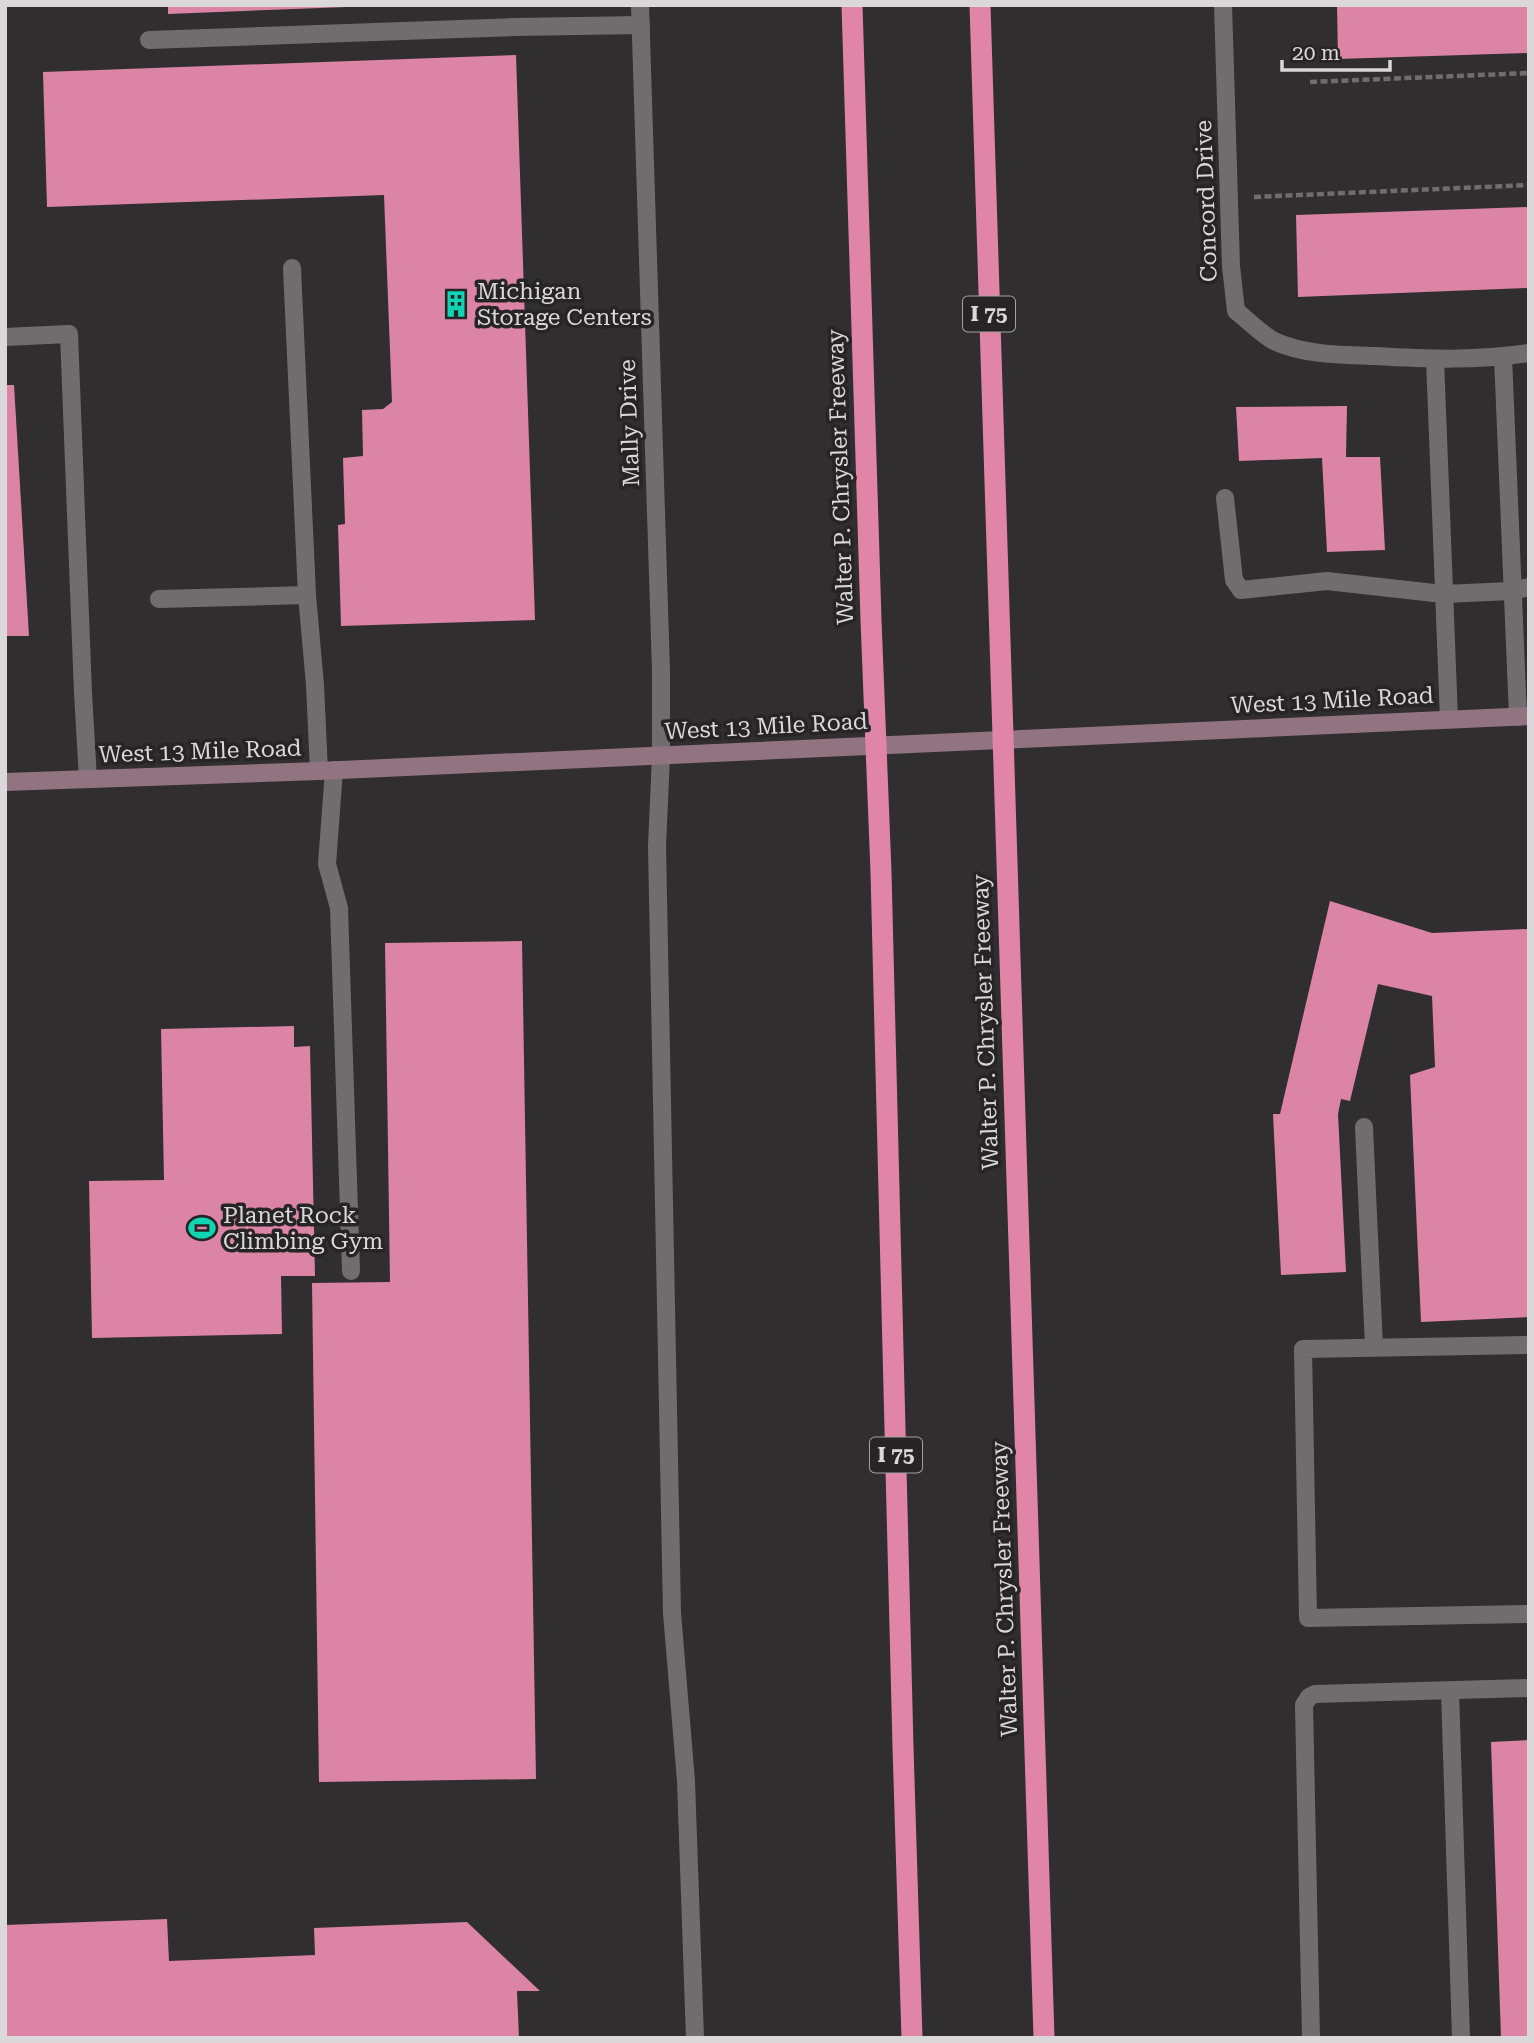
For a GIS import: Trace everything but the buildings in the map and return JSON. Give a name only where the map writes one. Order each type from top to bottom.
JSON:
[{"type":"highway","name":"Walter P. Chrysler Freeway","points":[[852,5],[881,872],[912,2038]]},
{"type":"highway","name":"Walter P. Chrysler Freeway","points":[[980,5],[1044,2038]]},
{"type":"main road","name":"West 13 Mile Road","points":[[5,782],[1523,717]]},
{"type":"street","name":"Mally Drive","points":[[640,5],[661,671],[657,846],[672,1613],[686,1781],[695,2038]]},
{"type":"street","name":"Concord Drive","points":[[1223,5],[1231,266],[1237,310],[1272,340],[1334,354],[1435,359],[1503,357],[1529,353]]},
{"type":"street","points":[[149,40],[641,25]]},
{"type":"street","points":[[292,268],[307,595],[326,770],[327,864],[339,908],[351,1271]]},
{"type":"street","points":[[5,337],[69,334],[88,779]]},
{"type":"street","points":[[1503,357],[1520,589],[1523,717]]},
{"type":"street","points":[[1435,359],[1449,719]]},
{"type":"street","points":[[1225,498],[1234,580],[1241,590],[1327,581],[1443,594],[1520,589]]},
{"type":"street","points":[[159,599],[307,595]]},
{"type":"street","points":[[1364,1127],[1374,1348]]},
{"type":"street","points":[[1529,1345],[1303,1349],[1308,1618],[1529,1614]]},
{"type":"street","points":[[1311,2038],[1304,1705],[1309,1697],[1315,1694],[1529,1688]]},
{"type":"street","points":[[1450,1691],[1461,2038]]},
{"type":"path","points":[[1310,82],[1529,73]]},
{"type":"path","points":[[1229,198],[1529,186]]},
{"type":"place","name":"Michigan Storage Centers","points":[[456,304]]},
{"type":"place","name":"Planet Rock Climbing Gym","points":[[202,1228]]}]
